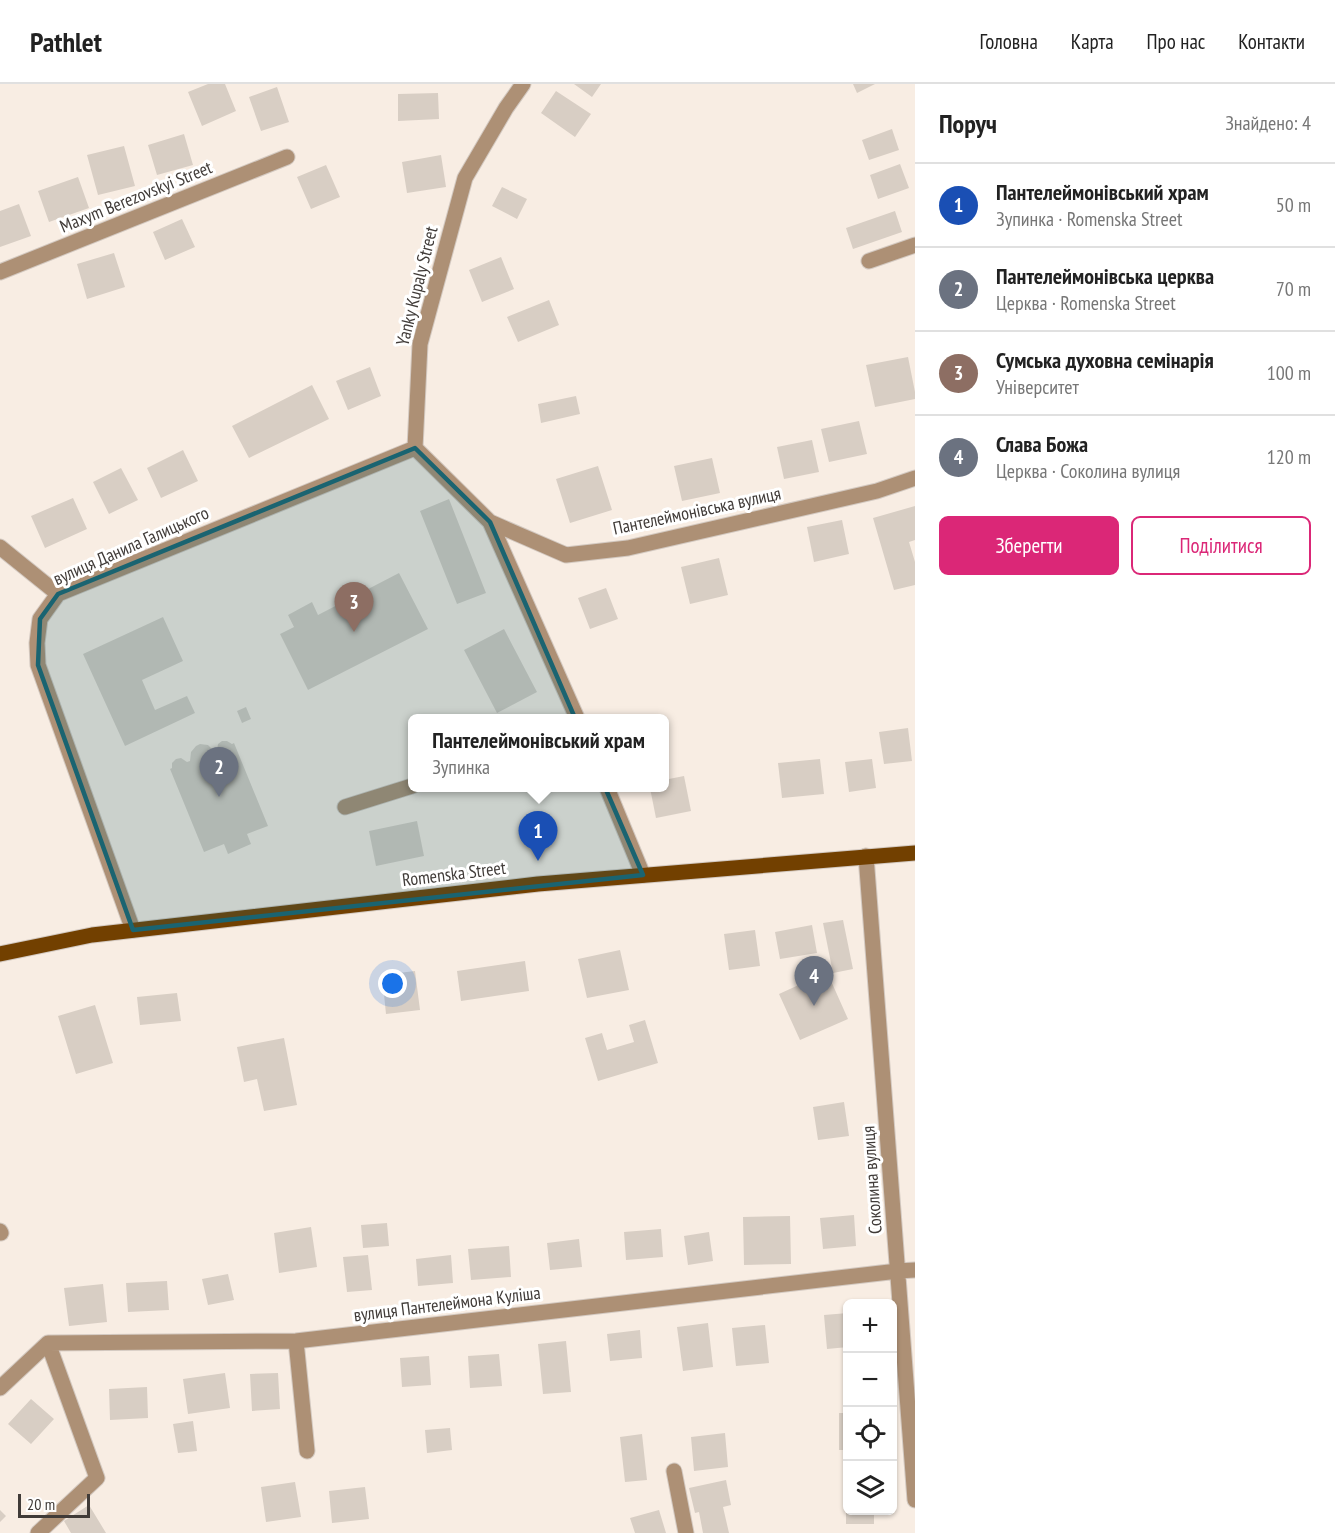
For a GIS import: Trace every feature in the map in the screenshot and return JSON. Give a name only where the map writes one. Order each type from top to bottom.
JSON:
[{"type":"main road","name":"Romenska Street","points":[[0,954],[92,935],[537,884],[915,853]]},
{"type":"street","name":"Yanky Kupaly Street","points":[[415,448],[420,344],[465,178],[506,108],[524,84]]},
{"type":"street","name":"Maxym Berezovskyi Street","points":[[0,272],[287,158]]},
{"type":"street","points":[[869,261],[915,245]]},
{"type":"street","points":[[415,448],[490,522],[575,714]]},
{"type":"street","name":"вулиця Данила Галицького","points":[[133,930],[38,665],[37,643],[40,619],[58,594],[415,448]]},
{"type":"street","name":"Пантелеймонівська вулиця","points":[[490,522],[566,555],[577,554],[628,548],[877,491],[915,478]]},
{"type":"street","points":[[0,546],[58,594]]},
{"type":"street","points":[[345,807],[408,787]]},
{"type":"street","points":[[609,792],[643,875]]},
{"type":"street","name":"Соколина вулиця","points":[[866,856],[915,1500]]},
{"type":"street","name":"вулиця Пантелеймона Куліша","points":[[48,1343],[296,1341],[915,1270]]},
{"type":"street","points":[[296,1341],[307,1452]]},
{"type":"street","points":[[0,1388],[48,1343],[97,1478],[38,1533]]},
{"type":"street","points":[[674,1471],[686,1533]]},
{"type":"highlighted area","points":[[415,448],[490,522],[643,875],[133,930],[38,665],[40,619],[58,594]]},
{"type":"building","points":[[208,84],[225,84],[236,111],[202,126],[188,92]]},
{"type":"building","points":[[574,84],[601,84],[592,97]]},
{"type":"building","points":[[853,84],[875,84],[857,93]]},
{"type":"building","points":[[277,87],[289,122],[261,131],[249,97]]},
{"type":"building","points":[[556,91],[591,114],[575,137],[541,113]]},
{"type":"building","points":[[438,93],[439,119],[398,121],[398,94]]},
{"type":"building","points":[[892,129],[899,150],[869,160],[862,140]]},
{"type":"building","points":[[184,134],[193,165],[157,175],[148,145]]},
{"type":"building","points":[[124,146],[135,186],[98,195],[87,155]]},
{"type":"building","points":[[441,155],[446,187],[407,193],[402,162]]},
{"type":"building","points":[[900,164],[909,188],[878,199],[870,175]]},
{"type":"building","points":[[326,165],[340,197],[311,209],[297,177]]},
{"type":"building","points":[[78,177],[89,208],[49,222],[38,191]]},
{"type":"building","points":[[502,187],[527,199],[517,219],[492,206]]},
{"type":"building","points":[[19,204],[31,236],[0,247],[0,211]]},
{"type":"building","points":[[895,211],[902,232],[853,249],[846,228]]},
{"type":"building","points":[[182,219],[195,247],[165,260],[153,232]]},
{"type":"building","points":[[114,253],[125,287],[87,299],[77,264]]},
{"type":"building","points":[[501,257],[514,289],[482,302],[469,270]]},
{"type":"building","points":[[549,300],[559,325],[518,342],[507,317]]},
{"type":"building","points":[[908,357],[915,399],[875,407],[866,365]]},
{"type":"building","points":[[370,367],[381,396],[348,410],[336,381]]},
{"type":"building","points":[[312,385],[329,419],[249,458],[232,426]]},
{"type":"building","points":[[576,396],[580,414],[541,423],[538,404]]},
{"type":"building","points":[[859,421],[867,454],[829,462],[821,429]]},
{"type":"building","points":[[812,440],[819,472],[784,479],[777,447]]},
{"type":"building","points":[[183,450],[198,481],[161,498],[147,468]]},
{"type":"building","points":[[712,458],[720,493],[682,501],[674,466]]},
{"type":"building","points":[[598,466],[612,510],[570,523],[556,479]]},
{"type":"building","points":[[121,468],[138,500],[109,514],[93,482]]},
{"type":"building","points":[[73,498],[87,529],[45,548],[31,516]]},
{"type":"building","points":[[449,499],[486,593],[457,604],[420,511]]},
{"type":"building","points":[[915,506],[915,540],[909,542],[915,562],[915,585],[894,590],[873,518]]},
{"type":"building","points":[[842,520],[849,554],[814,562],[807,527]]},
{"type":"building","points":[[719,558],[728,595],[690,604],[681,567]]},
{"type":"building","points":[[399,573],[428,629],[308,690],[280,634],[294,627],[288,615],[312,602],[318,615]]},
{"type":"building","points":[[606,588],[618,619],[590,629],[578,598]]},
{"type":"building","points":[[163,617],[183,661],[142,680],[155,710],[187,696],[195,713],[125,746],[83,654]]},
{"type":"building","points":[[504,629],[537,692],[497,713],[464,650]]},
{"type":"building","points":[[246,707],[251,719],[242,723],[237,711]]},
{"type":"building","points":[[908,728],[912,761],[884,764],[879,732]]},
{"type":"building","points":[[222,741],[234,743],[268,826],[247,834],[251,844],[228,854],[224,844],[204,852],[170,769],[176,759],[190,761],[191,752],[196,746],[208,745],[214,751]]},
{"type":"building","points":[[820,759],[824,794],[782,798],[778,763]]},
{"type":"building","points":[[872,759],[876,788],[849,792],[845,762]]},
{"type":"building","points":[[684,776],[691,811],[656,818],[651,792],[669,792],[669,779]]},
{"type":"building","points":[[417,821],[424,856],[376,866],[369,831]]},
{"type":"building","points":[[843,920],[853,969],[833,973],[823,923]]},
{"type":"building","points":[[812,925],[817,953],[780,959],[775,932]]},
{"type":"building","points":[[755,930],[760,966],[729,970],[724,934]]},
{"type":"building","points":[[620,950],[629,990],[587,998],[578,959]]},
{"type":"building","points":[[525,961],[529,991],[461,1001],[457,971]]},
{"type":"building","points":[[415,971],[420,1010],[386,1014],[382,975]]},
{"type":"building","points":[[827,972],[848,1019],[800,1040],[779,994]]},
{"type":"building","points":[[177,993],[181,1021],[140,1025],[137,997]]},
{"type":"building","points":[[95,1005],[113,1063],[76,1074],[58,1016]]},
{"type":"building","points":[[645,1020],[658,1063],[598,1081],[585,1038],[602,1033],[607,1050],[634,1042],[629,1025]]},
{"type":"building","points":[[284,1038],[297,1105],[264,1111],[257,1079],[244,1082],[237,1047]]},
{"type":"building","points":[[844,1102],[849,1136],[818,1140],[813,1107]]},
{"type":"building","points":[[854,1215],[856,1246],[823,1249],[820,1218]]},
{"type":"building","points":[[790,1216],[791,1264],[744,1265],[743,1217]]},
{"type":"building","points":[[387,1223],[389,1246],[363,1248],[361,1225]]},
{"type":"building","points":[[311,1227],[317,1267],[279,1273],[274,1233]]},
{"type":"building","points":[[661,1229],[663,1257],[626,1260],[624,1232]]},
{"type":"building","points":[[709,1232],[713,1261],[688,1265],[684,1236]]},
{"type":"building","points":[[579,1239],[582,1267],[550,1270],[547,1243]]},
{"type":"building","points":[[509,1246],[511,1277],[471,1280],[468,1249]]},
{"type":"building","points":[[368,1255],[372,1290],[347,1292],[343,1257]]},
{"type":"building","points":[[451,1255],[453,1283],[418,1286],[416,1259]]},
{"type":"building","points":[[228,1274],[234,1300],[208,1305],[202,1279]]},
{"type":"building","points":[[167,1281],[169,1310],[128,1312],[126,1283]]},
{"type":"building","points":[[103,1284],[107,1322],[69,1326],[64,1288]]},
{"type":"building","points":[[843,1313],[843,1347],[827,1349],[824,1315]]},
{"type":"building","points":[[708,1323],[713,1367],[683,1371],[677,1327]]},
{"type":"building","points":[[765,1325],[769,1363],[736,1366],[732,1328]]},
{"type":"building","points":[[640,1330],[642,1358],[610,1361],[607,1334]]},
{"type":"building","points":[[566,1341],[571,1392],[543,1394],[538,1344]]},
{"type":"building","points":[[499,1354],[502,1386],[470,1388],[468,1356]]},
{"type":"building","points":[[429,1356],[431,1385],[402,1387],[400,1358]]},
{"type":"building","points":[[225,1373],[230,1408],[188,1414],[183,1379]]},
{"type":"building","points":[[278,1373],[280,1409],[252,1411],[250,1374]]},
{"type":"building","points":[[147,1387],[148,1418],[110,1420],[109,1389]]},
{"type":"building","points":[[31,1399],[54,1419],[31,1444],[8,1424]]},
{"type":"building","points":[[839,1413],[843,1413],[843,1450],[839,1450]]},
{"type":"building","points":[[193,1421],[197,1451],[178,1453],[173,1424]]},
{"type":"building","points":[[450,1428],[452,1450],[427,1453],[425,1430]]},
{"type":"building","points":[[725,1433],[728,1467],[694,1471],[691,1437]]},
{"type":"building","points":[[642,1434],[647,1480],[625,1482],[620,1437]]},
{"type":"building","points":[[726,1480],[731,1505],[723,1507],[729,1533],[703,1533],[699,1512],[695,1513],[689,1488]]},
{"type":"building","points":[[295,1482],[301,1517],[266,1522],[261,1487]]},
{"type":"building","points":[[365,1487],[369,1519],[332,1523],[329,1491]]},
{"type":"building","points":[[89,1505],[106,1533],[71,1533],[64,1521]]},
{"type":"building","points":[[0,1510],[6,1516],[0,1522]]},
{"type":"building","points":[[659,1510],[666,1533],[635,1533],[630,1518]]},
{"type":"building","points":[[846,1515],[874,1515],[874,1524],[846,1524]]},
{"type":"place","name":"Сумська духовна семінарія","points":[[354,632]]},
{"type":"place","name":"Пантелеймонівська церква","points":[[219,797]]},
{"type":"place","name":"Пантелеймонівський храм","points":[[538,861]]},
{"type":"place","name":"Слава Божа","points":[[814,1006]]}]
